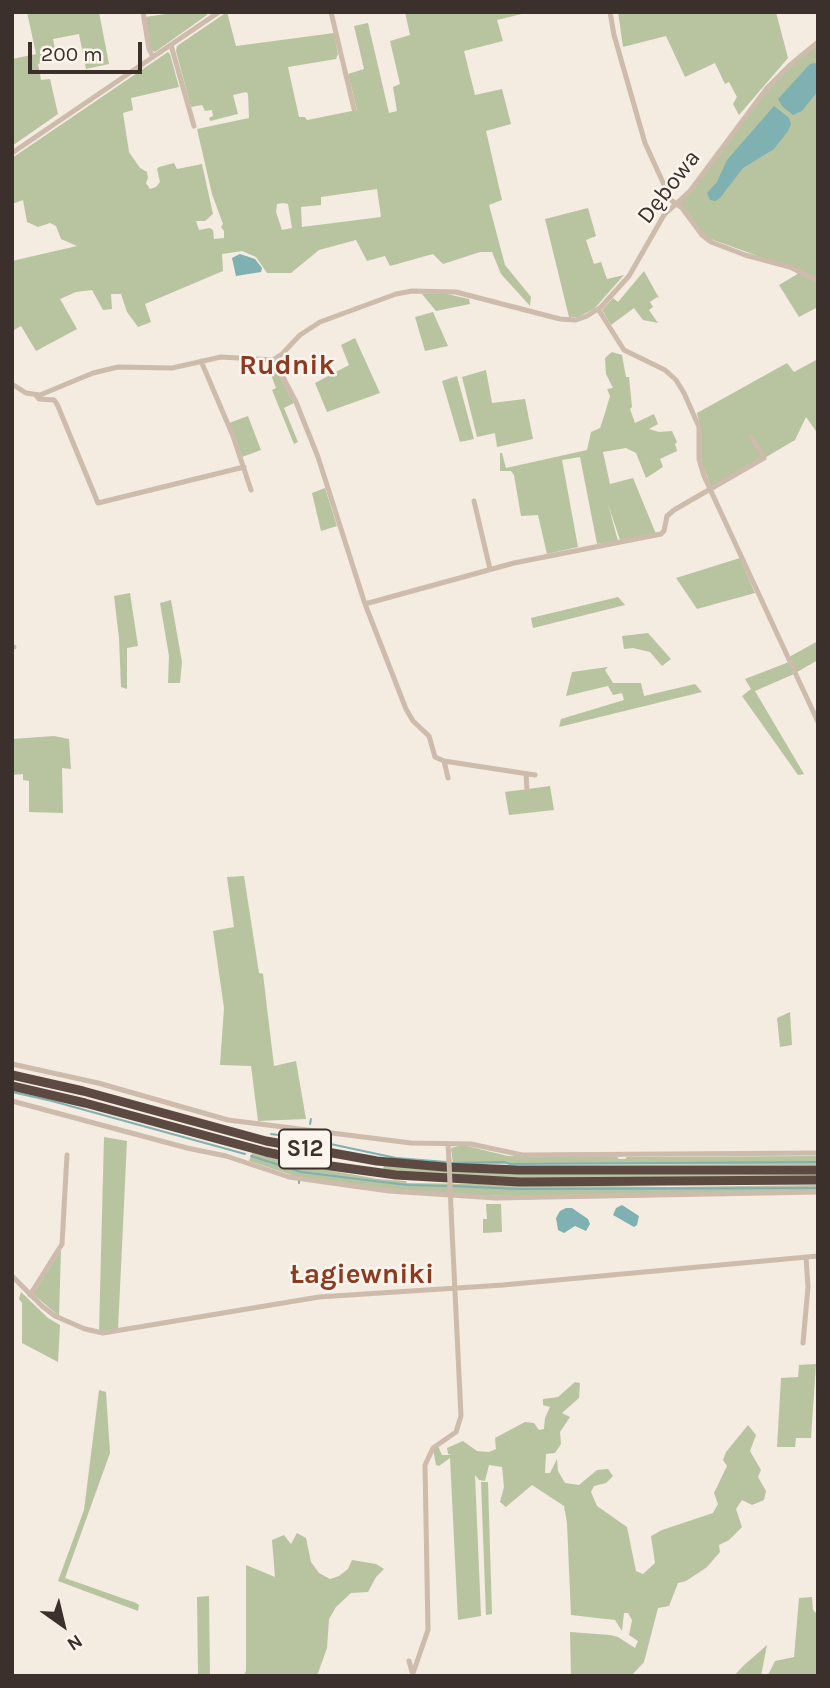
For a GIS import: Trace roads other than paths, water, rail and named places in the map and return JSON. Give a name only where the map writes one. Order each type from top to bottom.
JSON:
[{"type":"highway","name":"S12","points":[[12,1075],[83,1091],[266,1141],[377,1161],[518,1170],[818,1170]]},
{"type":"highway","name":"S12","points":[[12,1086],[266,1152],[331,1166],[396,1175],[520,1182],[818,1180]]},
{"type":"street","points":[[143,12],[149,49],[153,57]]},
{"type":"street","points":[[12,152],[219,12]]},
{"type":"street","points":[[331,12],[354,109]]},
{"type":"street","points":[[610,12],[645,143],[668,194],[702,235],[712,242],[790,267],[818,281]]},
{"type":"street","name":"Dębowa","points":[[274,360],[314,325],[401,292],[451,292],[556,318],[573,320],[587,316],[598,309],[629,276],[664,215],[690,191],[767,88],[818,42]]},
{"type":"street","points":[[171,45],[194,126]]},
{"type":"street","points":[[598,309],[624,350],[660,367],[679,384],[698,424],[699,461],[710,489],[818,722]]},
{"type":"street","points":[[12,384],[24,393],[36,395],[108,368],[143,365],[172,368],[221,357],[274,360],[296,402],[318,457],[365,604],[408,714],[429,736],[435,757],[444,761],[535,775]]},
{"type":"street","points":[[201,361],[251,490]]},
{"type":"street","points":[[36,395],[40,399],[54,400],[57,404],[98,503],[244,467]]},
{"type":"street","points":[[365,604],[490,569],[563,552],[659,535],[664,531],[667,517],[672,511],[764,458],[751,437]]},
{"type":"street","points":[[474,501],[490,569]]},
{"type":"street","points":[[444,761],[448,778]]},
{"type":"street","points":[[526,774],[527,789]]},
{"type":"street","points":[[12,1065],[98,1083],[228,1120],[411,1143],[476,1145],[522,1155],[818,1153]]},
{"type":"street","points":[[12,1101],[226,1156],[289,1177],[389,1191],[522,1198],[818,1192]]},
{"type":"street","points":[[412,1674],[428,1630],[426,1461],[433,1448],[456,1432],[460,1420],[448,1144]]},
{"type":"street","points":[[30,1295],[62,1244],[67,1155]]},
{"type":"street","points":[[12,1276],[30,1295],[60,1319],[103,1333],[317,1298],[818,1256]]},
{"type":"street","points":[[803,1343],[808,1287],[806,1257]]},
{"type":"street","points":[[409,1661],[412,1674]]},
{"type":"water","points":[[810,64],[818,64],[818,91],[802,111],[793,115],[778,99]]},
{"type":"water","points":[[774,106],[789,118],[791,124],[788,131],[774,149],[743,168],[720,198],[710,200],[707,193],[717,182],[727,160]]},
{"type":"water","points":[[240,254],[255,259],[262,268],[261,272],[236,276],[232,258]]},
{"type":"water","points":[[622,1205],[639,1216],[634,1227],[613,1215],[616,1208]]},
{"type":"water","points":[[572,1208],[588,1219],[590,1224],[586,1231],[575,1226],[564,1233],[558,1230],[556,1218],[560,1211]]},
{"type":"waterway","points":[[12,1092],[245,1154]]},
{"type":"waterway","points":[[310,1124],[311,1119]]},
{"type":"waterway","points":[[271,1134],[396,1158],[446,1162]]},
{"type":"waterway","points":[[251,1156],[301,1172],[407,1185],[446,1186]]},
{"type":"waterway","points":[[452,1163],[818,1162]]},
{"type":"waterway","points":[[452,1186],[518,1189],[818,1188]]},
{"type":"district","name":"Rudnik","points":[[287,366]]},
{"type":"district","name":"Łagiewniki","points":[[362,1275]]}]
